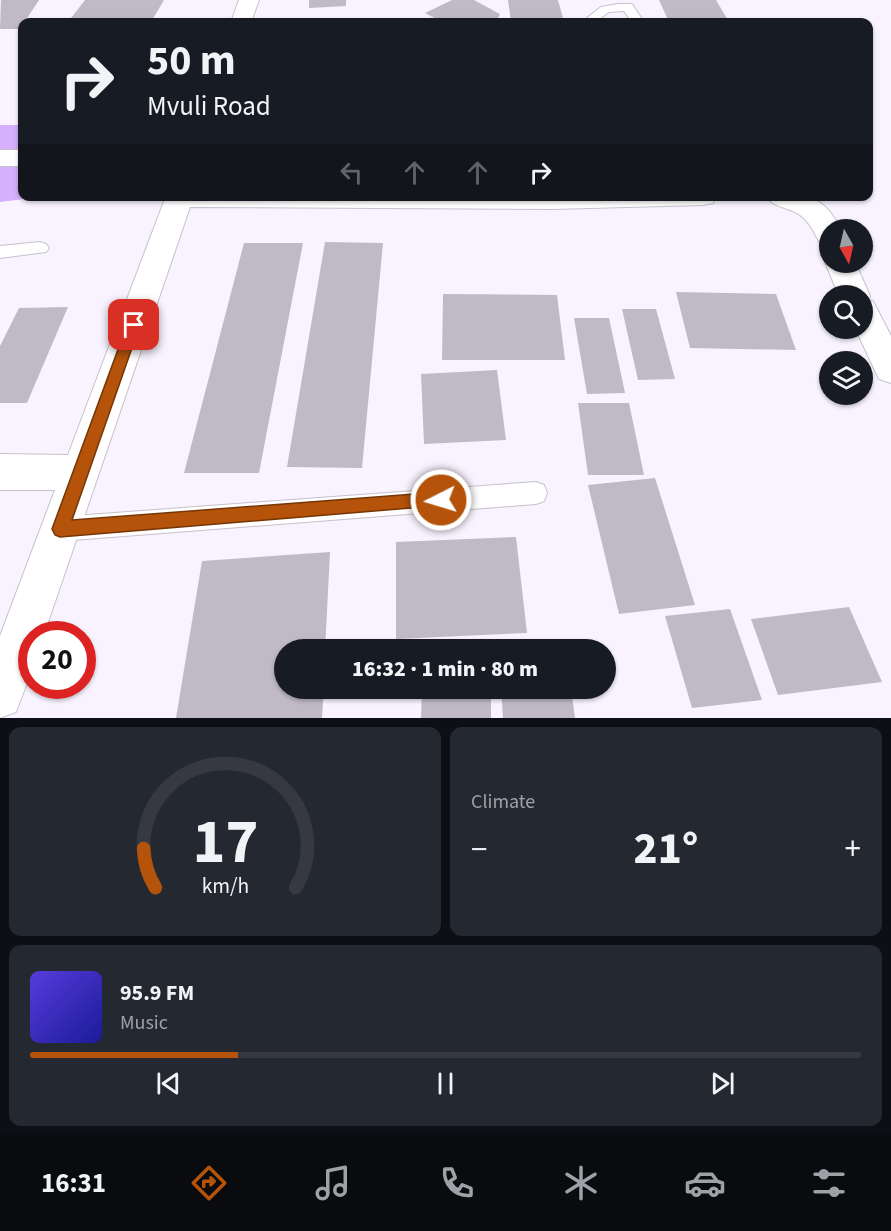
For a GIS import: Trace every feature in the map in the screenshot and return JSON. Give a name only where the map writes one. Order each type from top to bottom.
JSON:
[{"type":"street","points":[[242,18],[249,0]]},
{"type":"street","points":[[0,158],[18,158]]},
{"type":"street","points":[[0,696],[178,201]]},
{"type":"street","points":[[793,201],[813,208],[823,219]]},
{"type":"street","points":[[873,332],[891,369]]},
{"type":"street","points":[[0,472],[80,473]]},
{"type":"lane","points":[[593,18],[598,12],[612,6],[628,7],[635,18]]},
{"type":"lane","points":[[0,252],[40,248]]},
{"type":"lane","points":[[60,529],[536,492]]},
{"type":"shaded area","points":[[0,125],[18,125],[18,200],[0,202]]},
{"type":"building","points":[[1,0],[39,0],[27,18],[18,18],[18,29],[0,29]]},
{"type":"building","points":[[85,0],[164,0],[153,18],[71,18]]},
{"type":"building","points":[[309,0],[346,0],[346,6],[309,8]]},
{"type":"building","points":[[452,0],[474,0],[500,14],[498,18],[434,18],[425,13]]},
{"type":"building","points":[[508,0],[558,0],[563,18],[510,18]]},
{"type":"building","points":[[659,0],[716,0],[727,18],[667,18]]},
{"type":"building","points":[[325,242],[383,243],[362,468],[287,467]]},
{"type":"building","points":[[244,243],[303,243],[259,473],[184,473]]},
{"type":"building","points":[[676,292],[776,294],[796,350],[690,348]]},
{"type":"building","points":[[443,294],[557,295],[565,360],[442,360]]},
{"type":"building","points":[[68,307],[27,403],[0,403],[0,346],[19,308]]},
{"type":"building","points":[[622,309],[656,309],[675,379],[638,380]]},
{"type":"building","points":[[574,318],[609,318],[625,393],[587,394]]},
{"type":"building","points":[[497,370],[506,440],[424,444],[421,374]]},
{"type":"building","points":[[578,403],[629,403],[644,475],[588,475]]},
{"type":"building","points":[[655,478],[695,605],[619,614],[588,485]]},
{"type":"building","points":[[516,537],[527,633],[396,639],[396,542]]},
{"type":"building","points":[[330,552],[326,639],[274,639],[274,699],[323,699],[322,718],[176,718],[202,561]]},
{"type":"building","points":[[849,607],[882,682],[778,695],[751,619]]},
{"type":"building","points":[[730,609],[762,700],[692,708],[665,616]]},
{"type":"building","points":[[422,699],[491,699],[491,718],[421,718]]},
{"type":"building","points":[[502,699],[572,699],[575,718],[503,718]]},
{"type":"route","points":[[134,325],[60,529],[441,500]]}]
